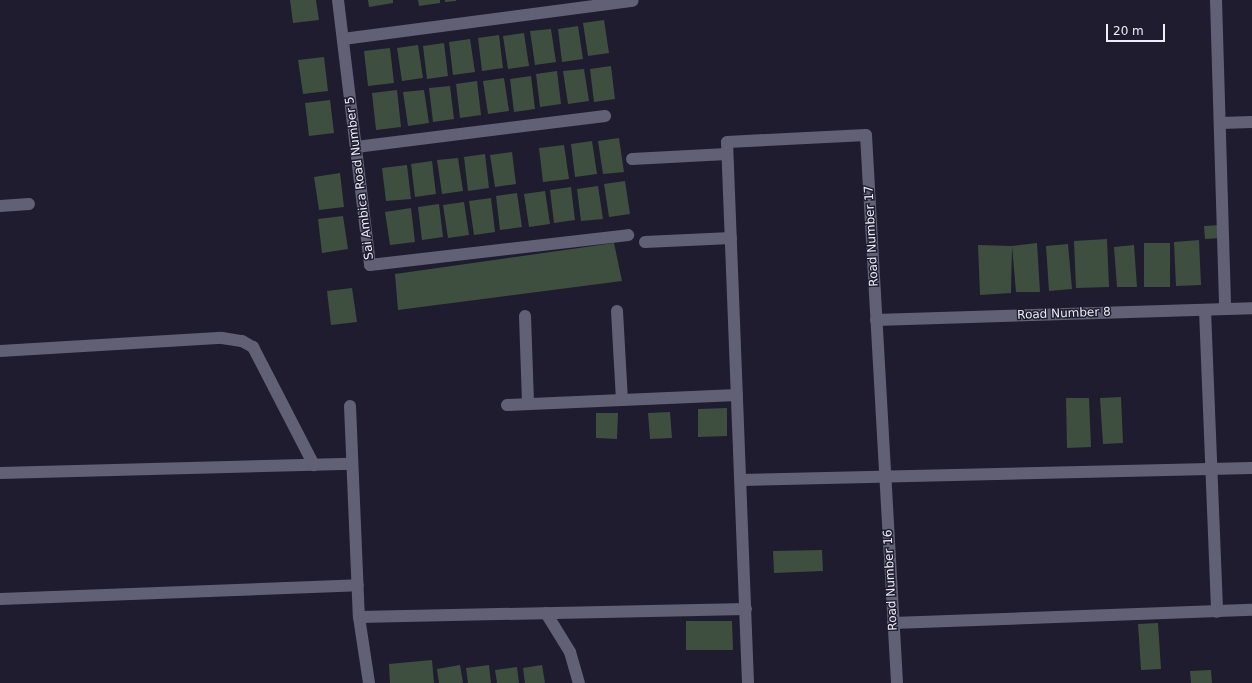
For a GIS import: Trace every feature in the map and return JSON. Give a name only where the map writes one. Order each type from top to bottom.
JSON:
[{"type":"street","name":"Sai Ambica Road Number 5","points":[[338,0],[370,266],[628,234]]},
{"type":"street","points":[[1216,0],[1225,309]]},
{"type":"street","points":[[343,40],[633,1]]},
{"type":"street","points":[[356,147],[605,116]]},
{"type":"street","points":[[1220,123],[1252,122]]},
{"type":"street","name":"Road Number 17","points":[[727,148],[866,135],[885,477]]},
{"type":"street","points":[[632,159],[727,148],[748,683]]},
{"type":"street","points":[[0,206],[29,204]]},
{"type":"street","points":[[645,242],[731,238]]},
{"type":"street","name":"Road Number 8","points":[[876,320],[1252,308]]},
{"type":"street","points":[[1205,310],[1217,612]]},
{"type":"street","points":[[616,311],[622,400]]},
{"type":"street","points":[[525,316],[528,404]]},
{"type":"street","points":[[0,351],[222,338],[242,341],[253,347],[314,465]]},
{"type":"street","points":[[507,405],[737,395]]},
{"type":"street","points":[[350,406],[359,617],[369,683]]},
{"type":"street","points":[[0,473],[352,464]]},
{"type":"street","points":[[740,480],[1252,468]]},
{"type":"street","name":"Road Number 16","points":[[885,477],[897,683]]},
{"type":"street","points":[[0,599],[358,585]]},
{"type":"street","points":[[359,617],[746,609]]},
{"type":"street","points":[[893,623],[1252,610]]},
{"type":"street","points":[[546,613],[570,652],[579,683]]},
{"type":"building","points":[[290,0],[316,0],[319,20],[293,23]]},
{"type":"building","points":[[368,0],[393,0],[393,3],[369,7]]},
{"type":"building","points":[[418,0],[440,0],[440,3],[419,6]]},
{"type":"building","points":[[445,0],[456,0],[456,1],[445,2]]},
{"type":"building","points":[[604,20],[609,53],[588,56],[583,23]]},
{"type":"building","points":[[578,26],[583,59],[562,62],[558,29]]},
{"type":"building","points":[[551,29],[556,62],[535,65],[530,31]]},
{"type":"building","points":[[524,33],[529,66],[508,69],[503,36]]},
{"type":"building","points":[[499,35],[503,68],[482,71],[478,38]]},
{"type":"building","points":[[470,39],[475,72],[453,75],[449,42]]},
{"type":"building","points":[[444,43],[448,76],[427,79],[423,46]]},
{"type":"building","points":[[418,45],[423,78],[402,81],[397,48]]},
{"type":"building","points":[[390,48],[394,83],[368,86],[364,51]]},
{"type":"building","points":[[324,57],[328,91],[303,94],[298,60]]},
{"type":"building","points":[[611,66],[615,99],[594,102],[590,69]]},
{"type":"building","points":[[584,69],[589,101],[568,104],[563,71]]},
{"type":"building","points":[[557,71],[561,104],[540,107],[536,74]]},
{"type":"building","points":[[531,76],[535,109],[514,112],[510,79]]},
{"type":"building","points":[[504,78],[509,111],[488,114],[483,81]]},
{"type":"building","points":[[477,81],[481,115],[460,118],[456,84]]},
{"type":"building","points":[[450,86],[454,119],[433,122],[429,88]]},
{"type":"building","points":[[397,90],[401,127],[376,130],[372,93]]},
{"type":"building","points":[[424,90],[429,123],[408,126],[403,92]]},
{"type":"building","points":[[330,100],[334,133],[309,136],[305,103]]},
{"type":"building","points":[[619,138],[624,172],[603,174],[598,141]]},
{"type":"building","points":[[592,141],[597,174],[575,177],[571,144]]},
{"type":"building","points":[[564,145],[569,179],[543,182],[539,148]]},
{"type":"building","points":[[512,152],[516,184],[495,187],[490,155]]},
{"type":"building","points":[[485,154],[489,188],[468,191],[464,157]]},
{"type":"building","points":[[458,158],[463,191],[442,194],[437,160]]},
{"type":"building","points":[[432,161],[436,194],[415,197],[411,164]]},
{"type":"building","points":[[407,165],[411,199],[386,201],[382,168]]},
{"type":"building","points":[[340,173],[344,207],[319,210],[314,177]]},
{"type":"building","points":[[625,181],[630,214],[609,217],[604,184]]},
{"type":"building","points":[[598,186],[603,219],[581,221],[577,189]]},
{"type":"building","points":[[571,187],[575,220],[554,223],[550,190]]},
{"type":"building","points":[[545,191],[550,224],[529,227],[524,194]]},
{"type":"building","points":[[517,193],[522,227],[500,230],[496,196]]},
{"type":"building","points":[[491,198],[495,232],[474,235],[469,201]]},
{"type":"building","points":[[464,202],[469,235],[448,238],[443,205]]},
{"type":"building","points":[[439,204],[443,237],[422,240],[418,207]]},
{"type":"building","points":[[411,208],[415,242],[390,245],[385,212]]},
{"type":"building","points":[[343,216],[348,249],[322,253],[318,219]]},
{"type":"building","points":[[1220,225],[1220,238],[1205,239],[1204,226]]},
{"type":"building","points":[[1107,239],[1109,287],[1076,288],[1074,241]]},
{"type":"building","points":[[1199,240],[1201,285],[1176,286],[1174,242]]},
{"type":"building","points":[[614,243],[622,281],[398,310],[395,274]]},
{"type":"building","points":[[1037,243],[1040,292],[1016,292],[1012,246]]},
{"type":"building","points":[[1144,243],[1170,243],[1170,287],[1144,287]]},
{"type":"building","points":[[1068,244],[1072,289],[1049,291],[1046,246]]},
{"type":"building","points":[[978,245],[1012,246],[1011,293],[980,295]]},
{"type":"building","points":[[1134,245],[1137,287],[1117,287],[1114,247]]},
{"type":"building","points":[[352,288],[357,322],[331,325],[327,291]]},
{"type":"building","points":[[1121,397],[1123,443],[1103,444],[1100,398]]},
{"type":"building","points":[[1066,398],[1089,398],[1091,447],[1067,448]]},
{"type":"building","points":[[727,408],[727,436],[698,437],[698,409]]},
{"type":"building","points":[[670,412],[672,438],[650,439],[648,413]]},
{"type":"building","points":[[596,413],[618,413],[617,439],[596,438]]},
{"type":"building","points":[[822,550],[823,571],[774,573],[773,551]]},
{"type":"building","points":[[686,621],[732,621],[733,650],[686,650]]},
{"type":"building","points":[[1158,623],[1161,669],[1141,670],[1138,624]]},
{"type":"building","points":[[432,660],[434,683],[390,683],[389,664]]},
{"type":"building","points":[[460,665],[463,683],[439,683],[437,669]]},
{"type":"building","points":[[489,665],[491,683],[468,683],[466,668]]},
{"type":"building","points":[[542,665],[545,683],[525,683],[523,668]]},
{"type":"building","points":[[517,667],[519,683],[497,683],[495,670]]},
{"type":"building","points":[[1211,670],[1212,683],[1191,683],[1190,671]]}]
